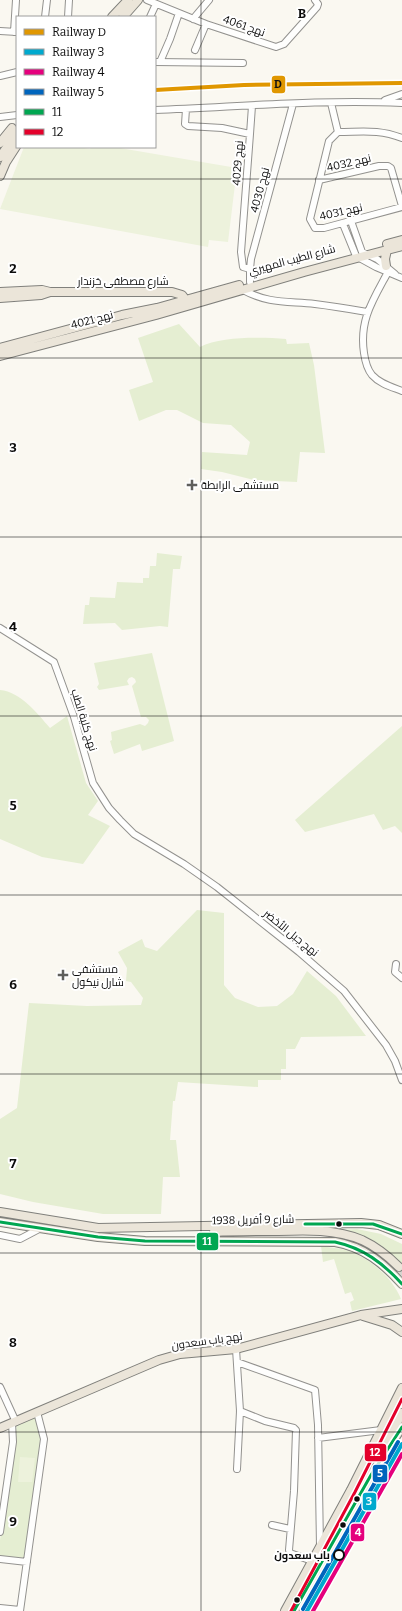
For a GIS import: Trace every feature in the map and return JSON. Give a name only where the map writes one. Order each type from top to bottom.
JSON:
[{"type":"main road","points":[[113,16],[128,0]]},
{"type":"main road","points":[[124,16],[138,0]]},
{"type":"main road","points":[[0,143],[14,130]]},
{"type":"main road","points":[[0,157],[14,130]]},
{"type":"main road","points":[[0,176],[6,162],[16,147]]},
{"type":"main road","name":"شارع الطيب المهيري","points":[[188,303],[243,290],[361,255],[402,240]]},
{"type":"main road","name":"شارع الطيب المهيري","points":[[188,303],[250,282],[402,246]]},
{"type":"main road","points":[[387,250],[385,259],[387,269]]},
{"type":"main road","name":"شارع مصطفى خزندار","points":[[0,292],[42,290],[50,292],[172,292],[182,295],[188,303]]},
{"type":"main road","name":"شارع مصطفى خزندار","points":[[0,298],[41,295],[50,292]]},
{"type":"main road","name":"نهج 4021","points":[[0,348],[122,316],[188,303]]},
{"type":"main road","name":"نهج 4021","points":[[0,356],[188,303]]},
{"type":"main road","name":"شارع 9 أفريل 1938","points":[[0,1212],[122,1231],[299,1230],[330,1232],[349,1236],[369,1244],[385,1254],[397,1269],[362,1245],[351,1240],[331,1236],[98,1237]]},
{"type":"main road","name":"شارع 9 أفريل 1938","points":[[0,1222],[98,1237],[145,1241],[335,1242],[351,1246],[368,1254],[384,1265],[402,1284]]},
{"type":"main road","name":"شارع 9 أفريل 1938","points":[[98,1228],[361,1223],[383,1226],[402,1234]]},
{"type":"main road","name":"نهج باب سعدون","points":[[0,1428],[159,1360],[180,1354],[236,1349],[360,1315],[402,1309]]},
{"type":"main road","points":[[360,1315],[392,1325],[402,1332]]},
{"type":"main road","points":[[285,1611],[351,1490],[402,1388]]},
{"type":"main road","points":[[351,1490],[372,1457],[402,1400]]},
{"type":"main road","points":[[294,1611],[371,1475],[402,1413]]},
{"type":"main road","points":[[371,1475],[402,1427]]},
{"type":"street","points":[[0,31],[16,32],[16,0]]},
{"type":"street","points":[[45,16],[47,0]]},
{"type":"street","points":[[68,16],[69,0]]},
{"type":"street","name":"نهج 4061","points":[[147,0],[206,24],[271,45],[280,46],[317,7],[316,1]]},
{"type":"street","points":[[193,19],[209,0]]},
{"type":"street","points":[[150,16],[156,4]]},
{"type":"street","points":[[179,13],[157,62],[243,64]]},
{"type":"street","points":[[195,50],[206,24]]},
{"type":"street","points":[[0,74],[16,72]]},
{"type":"street","points":[[380,102],[402,94]]},
{"type":"street","points":[[156,110],[293,104],[380,102],[402,103]]},
{"type":"street","points":[[331,103],[338,132],[379,131],[402,138]]},
{"type":"street","name":"نهج 4030","points":[[250,282],[250,269],[293,104]]},
{"type":"street","points":[[250,134],[252,106]]},
{"type":"street","name":"نهج 4029","points":[[186,109],[185,124],[188,126],[222,128],[250,134],[241,252],[243,266],[250,269]]},
{"type":"street","points":[[0,117],[16,115]]},
{"type":"street","name":"نهج 4031","points":[[338,132],[329,141],[311,209],[310,219],[315,228],[319,229],[343,224],[402,206]]},
{"type":"street","name":"نهج 4032","points":[[319,180],[379,166],[388,166],[391,168],[402,206]]},
{"type":"street","points":[[351,221],[361,255],[387,269]]},
{"type":"street","points":[[343,224],[361,255],[399,277]]},
{"type":"street","points":[[387,269],[367,312],[364,321],[362,339],[365,360],[372,375],[378,380],[402,391]]},
{"type":"street","points":[[243,290],[256,297],[267,300],[316,304],[367,312]]},
{"type":"street","name":"نهج كلية الطب","points":[[0,628],[54,662],[72,711],[93,783],[109,808],[134,834]]},
{"type":"street","name":"نهج جبل الأخضر","points":[[134,834],[184,864],[217,887],[322,971],[344,991],[380,1036],[395,1061],[402,1080]]},
{"type":"street","points":[[396,964],[395,972],[402,978]]},
{"type":"street","points":[[395,1061],[402,1061]]},
{"type":"street","points":[[0,1235],[20,1239],[39,1229]]},
{"type":"street","points":[[236,1349],[240,1411],[237,1469]]},
{"type":"street","points":[[237,1362],[315,1390],[318,1438],[320,1548]]},
{"type":"street","points":[[0,1387],[14,1422],[13,1442],[0,1532]]},
{"type":"street","points":[[240,1411],[265,1421],[294,1428],[296,1430],[294,1492],[289,1550],[290,1553],[312,1561]]},
{"type":"street","points":[[0,1608],[20,1610],[44,1439],[37,1412]]},
{"type":"street","points":[[318,1438],[380,1430]]},
{"type":"street","points":[[272,1525],[290,1529]]},
{"type":"street","points":[[0,1559],[27,1562]]},
{"type":"green space","points":[[24,148],[120,148],[237,168],[228,242],[209,240],[208,247],[0,209]]},
{"type":"green space","points":[[179,324],[200,347],[209,343],[242,338],[286,339],[287,344],[309,343],[314,365],[325,453],[300,452],[297,482],[254,480],[222,472],[201,469],[202,452],[247,455],[250,442],[231,425],[203,423],[177,410],[166,410],[139,421],[129,390],[153,382],[138,338]]},
{"type":"green space","points":[[157,553],[182,556],[180,569],[173,569],[168,627],[160,626],[122,630],[115,623],[83,624],[85,605],[89,605],[90,597],[115,598],[117,582],[143,583],[143,578],[149,578],[150,566],[156,566]]},
{"type":"green space","points":[[152,653],[174,741],[142,751],[140,744],[114,754],[110,741],[112,740],[111,732],[140,724],[145,726],[149,720],[146,717],[141,717],[132,686],[136,682],[135,679],[132,677],[129,678],[127,681],[129,685],[99,690],[97,687],[99,684],[94,663]]},
{"type":"green space","points":[[0,690],[22,699],[50,728],[67,716],[86,783],[98,801],[88,815],[110,826],[83,864],[42,857],[0,839]]},
{"type":"green space","points":[[402,726],[402,833],[395,826],[383,830],[374,814],[305,832],[295,820]]},
{"type":"green space","points":[[197,910],[224,913],[224,985],[235,998],[258,1007],[277,1006],[293,994],[307,971],[336,996],[366,1036],[301,1037],[295,1049],[286,1049],[286,1069],[281,1069],[281,1080],[258,1080],[258,1087],[178,1082],[175,1101],[173,1101],[170,1140],[176,1140],[180,1177],[163,1177],[161,1214],[103,1214],[33,1202],[0,1194],[0,1119],[17,1108],[29,1003],[87,1006],[141,1005],[143,998],[131,982],[126,981],[127,968],[118,952],[142,939],[145,947],[157,951]]},
{"type":"green space","points":[[357,1229],[381,1234],[402,1244],[401,1266],[338,1230]]},
{"type":"green space","points":[[321,1246],[352,1252],[367,1260],[388,1278],[401,1299],[352,1311],[350,1302],[354,1300],[351,1292],[345,1294],[334,1259],[323,1262]]},
{"type":"green space","points":[[38,1415],[42,1438],[25,1559],[0,1557],[0,1540],[17,1424]]},
{"type":"green space","points":[[20,1457],[35,1458],[32,1482],[18,1482]]},
{"type":"tunnel","points":[[396,1270],[402,1277]]},
{"type":"tram line","points":[[378,1493],[387,1470]]},
{"type":"rail line","name":"D","points":[[156,90],[244,85],[402,83]]},
{"type":"rail line","name":"5","points":[[303,1609],[398,1442]]},
{"type":"rail line","name":"3","points":[[307,1611],[402,1444]]},
{"type":"rail line","name":"4","points":[[313,1611],[402,1454]]},
{"type":"transit line","name":"11","points":[[0,1222],[98,1237],[145,1241],[335,1242],[355,1248],[372,1257],[402,1284]]},
{"type":"transit line","name":"11","points":[[305,1224],[373,1224],[402,1234]]},
{"type":"transit line","name":"12","points":[[291,1611],[355,1492],[402,1399]]},
{"type":"transit line","name":"11","points":[[294,1611],[371,1475],[402,1427]]},
{"type":"place","name":"مستشفى الرابطة","points":[[192,485]]},
{"type":"place","name":"مستشفى شارل نيكول","points":[[63,975]]},
{"type":"place","name":"باب سعدون","points":[[339,1555]]}]
